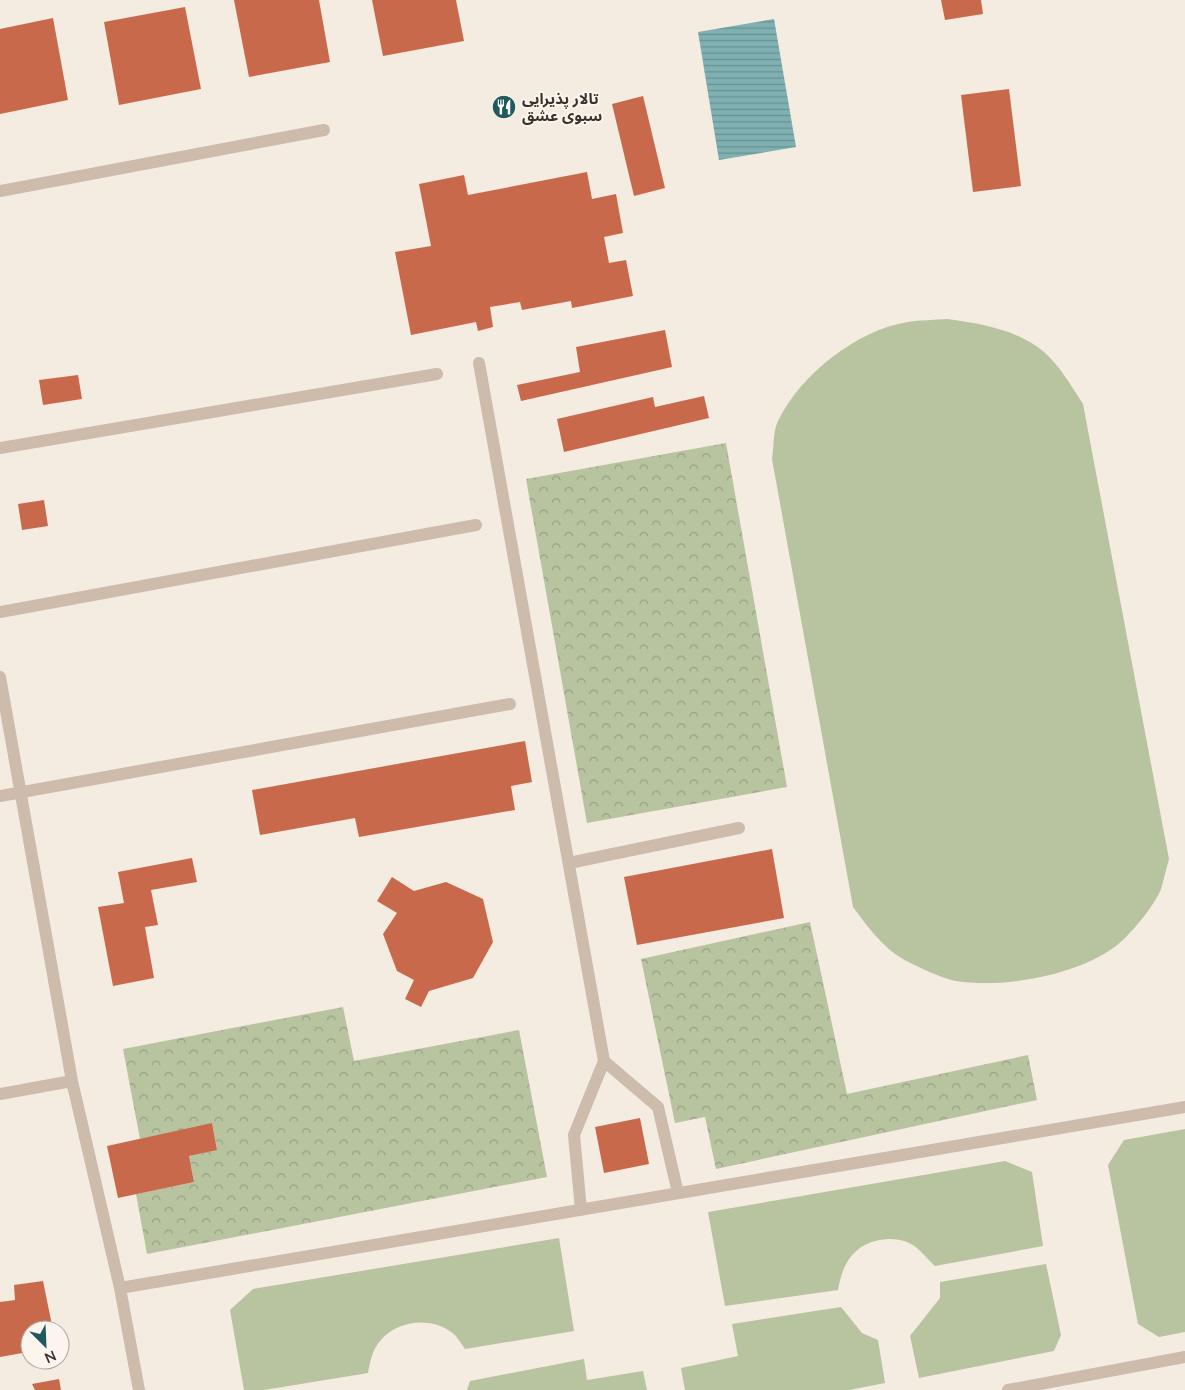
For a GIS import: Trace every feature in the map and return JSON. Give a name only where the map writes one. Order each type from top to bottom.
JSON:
[{"type":"lane","points":[[0,191],[324,130]]},
{"type":"lane","points":[[479,364],[604,1061],[574,1135],[581,1210]]},
{"type":"lane","points":[[0,448],[437,374]]},
{"type":"lane","points":[[0,612],[476,525]]},
{"type":"lane","points":[[0,677],[72,1081],[120,1288],[139,1390]]},
{"type":"lane","points":[[0,796],[510,704]]},
{"type":"lane","points":[[569,863],[739,828]]},
{"type":"lane","points":[[604,1061],[658,1107],[678,1193]]},
{"type":"lane","points":[[0,1094],[72,1081]]},
{"type":"lane","points":[[120,1288],[1185,1107]]},
{"type":"lane","points":[[1008,1390],[1185,1357]]},
{"type":"green space","points":[[947,319],[998,329],[1033,344],[1055,364],[1083,404],[1169,859],[1161,889],[1155,901],[1130,933],[1109,951],[1069,970],[1045,976],[998,983],[951,980],[908,962],[882,943],[853,907],[772,459],[776,425],[788,404],[801,387],[832,357],[869,334],[889,327],[913,321]]},
{"type":"green space","points":[[726,443],[787,787],[587,823],[526,479]]},
{"type":"green space","points":[[810,922],[847,1094],[1028,1055],[1037,1100],[716,1169],[705,1117],[675,1123],[641,959]]},
{"type":"green space","points":[[343,1007],[354,1061],[519,1030],[547,1177],[147,1254],[136,1194],[194,1182],[189,1156],[217,1149],[212,1124],[140,1139],[123,1049]]},
{"type":"green space","points":[[1185,1129],[1185,1332],[1159,1337],[1138,1324],[1108,1165],[1124,1140]]},
{"type":"green space","points":[[1005,1161],[1032,1172],[1043,1246],[935,1266],[909,1243],[894,1239],[877,1241],[860,1248],[853,1254],[840,1279],[838,1290],[725,1306],[708,1212]]},
{"type":"green space","points":[[559,1238],[574,1331],[465,1349],[456,1336],[438,1325],[427,1323],[406,1324],[397,1328],[380,1341],[373,1352],[368,1373],[264,1390],[244,1390],[230,1310],[253,1289]]},
{"type":"green space","points":[[1046,1264],[1061,1335],[1054,1351],[919,1378],[910,1336],[940,1298],[940,1282]]},
{"type":"green space","points":[[841,1307],[862,1333],[878,1340],[885,1383],[849,1390],[685,1390],[681,1368],[738,1356],[732,1324]]},
{"type":"green space","points":[[584,1359],[587,1380],[643,1371],[647,1390],[467,1390],[470,1381]]},
{"type":"water","points":[[774,19],[796,147],[719,160],[698,32]]},
{"type":"building","points":[[234,0],[319,0],[330,62],[249,77]]},
{"type":"building","points":[[372,0],[456,0],[464,41],[383,56]]},
{"type":"building","points":[[941,0],[981,0],[983,14],[945,20]]},
{"type":"building","points":[[185,7],[201,89],[119,105],[104,22]]},
{"type":"building","points":[[53,18],[68,100],[0,114],[0,29]]},
{"type":"building","points":[[1009,89],[1021,186],[973,192],[961,95]]},
{"type":"building","points":[[643,96],[665,188],[634,196],[612,104]]},
{"type":"building","points":[[587,172],[592,199],[616,194],[623,233],[604,237],[609,263],[626,260],[633,296],[572,308],[571,301],[522,310],[520,302],[490,307],[493,327],[478,331],[476,322],[411,335],[395,252],[431,246],[419,184],[464,175],[468,195]]},
{"type":"building","points":[[665,330],[672,367],[521,401],[517,385],[580,372],[576,347]]},
{"type":"building","points":[[78,375],[82,399],[43,405],[39,380]]},
{"type":"building","points":[[704,396],[709,418],[564,452],[557,419],[653,397],[655,407]]},
{"type":"building","points":[[44,500],[48,526],[22,530],[18,504]]},
{"type":"building","points":[[525,741],[532,782],[511,786],[515,810],[359,837],[355,818],[260,835],[252,790]]},
{"type":"building","points":[[772,849],[784,918],[637,945],[624,877]]},
{"type":"building","points":[[192,858],[197,882],[151,890],[158,925],[145,927],[154,978],[113,986],[98,907],[124,903],[118,872]]},
{"type":"building","points":[[392,877],[414,891],[446,882],[483,899],[493,942],[473,978],[429,991],[421,1007],[405,999],[414,980],[397,971],[383,934],[397,913],[377,901]]},
{"type":"building","points":[[640,1118],[649,1164],[604,1173],[595,1127]]},
{"type":"building","points":[[212,1123],[217,1150],[189,1156],[194,1182],[118,1198],[107,1146]]},
{"type":"building","points":[[43,1281],[51,1320],[20,1320],[20,1353],[0,1357],[0,1302],[15,1300],[14,1285]]},
{"type":"building","points":[[59,1379],[61,1390],[35,1390],[32,1384]]},
{"type":"place","name":"تالار پذیرایی سبوی عشق","points":[[504,107]]}]
